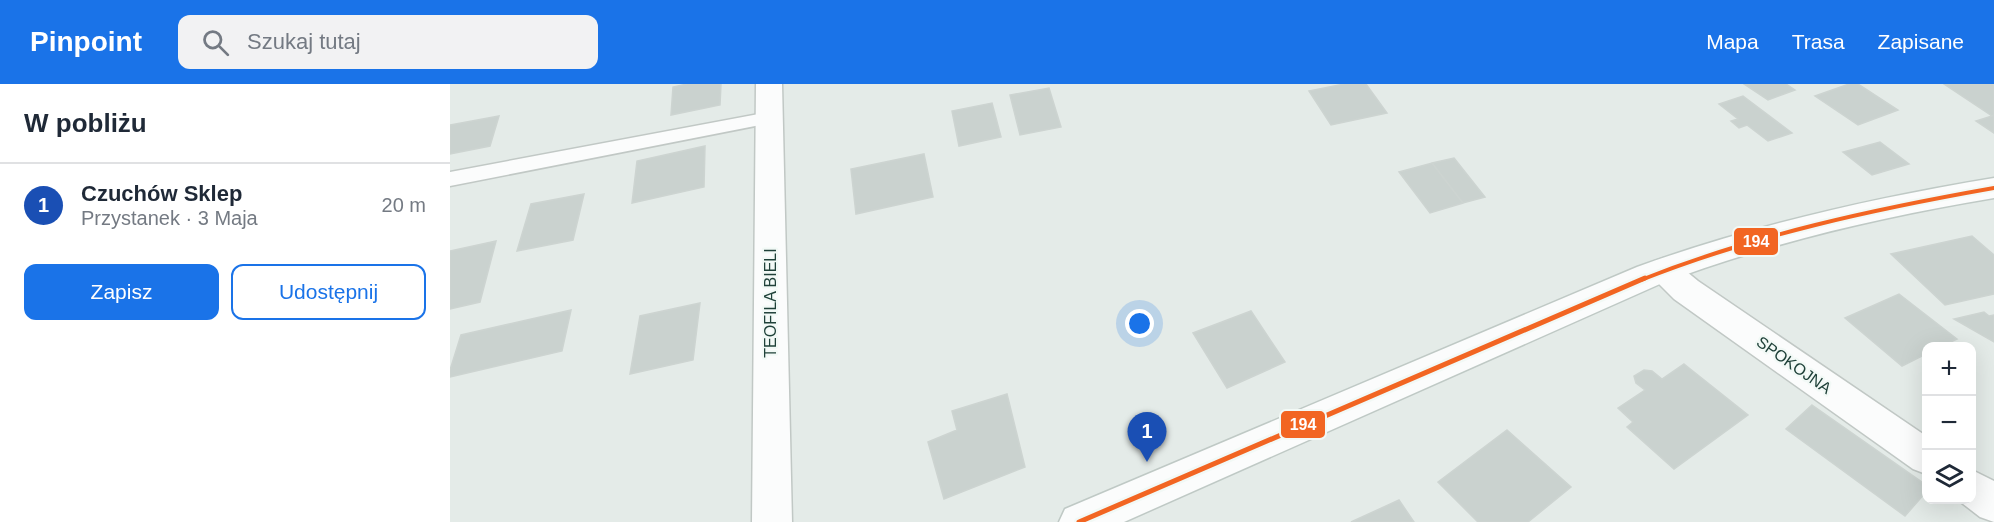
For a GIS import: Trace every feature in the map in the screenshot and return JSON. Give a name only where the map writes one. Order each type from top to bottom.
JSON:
[{"type":"main road","name":"TEOFILA BIELI","points":[[769,84],[772,522]]},
{"type":"main road","points":[[1079,522],[1459,356],[1664,270],[1772,235],[1821,222],[1923,200],[1994,188]]},
{"type":"main road","name":"SPOKOJNA","points":[[1664,270],[1686,290],[1922,454]]},
{"type":"main road","points":[[1976,491],[1994,504]]},
{"type":"lane","points":[[450,179],[769,118]]},
{"type":"building","points":[[687,84],[721,84],[720,105],[671,115],[673,87]]},
{"type":"building","points":[[1344,84],[1366,84],[1387,113],[1331,125],[1309,91]]},
{"type":"building","points":[[1744,84],[1786,84],[1795,90],[1768,100]]},
{"type":"building","points":[[1849,84],[1858,84],[1898,110],[1858,125],[1815,96]]},
{"type":"building","points":[[1944,84],[1994,84],[1994,115],[1992,116]]},
{"type":"building","points":[[1049,88],[1061,127],[1020,135],[1010,95]]},
{"type":"building","points":[[1743,96],[1792,133],[1768,141],[1747,125],[1739,128],[1731,121],[1738,119],[1719,104]]},
{"type":"building","points":[[992,103],[1001,137],[959,146],[952,111]]},
{"type":"building","points":[[1994,115],[1994,133],[1976,121],[1992,116]]},
{"type":"building","points":[[499,116],[490,146],[450,154],[450,125]]},
{"type":"building","points":[[1880,142],[1909,164],[1872,175],[1843,152]]},
{"type":"building","points":[[705,146],[704,187],[632,203],[637,161]]},
{"type":"building","points":[[924,154],[933,197],[856,214],[851,169]]},
{"type":"building","points":[[1454,158],[1485,197],[1463,203],[1432,163]]},
{"type":"building","points":[[1432,163],[1463,203],[1430,213],[1399,172]]},
{"type":"building","points":[[584,194],[573,240],[517,251],[531,204]]},
{"type":"building","points":[[1972,236],[1994,255],[1994,294],[1945,305],[1891,254]]},
{"type":"building","points":[[496,241],[480,302],[450,309],[450,251]]},
{"type":"building","points":[[1899,294],[1957,339],[1951,342],[1922,342],[1922,356],[1902,366],[1845,318]]},
{"type":"building","points":[[700,303],[693,360],[630,374],[640,316]]},
{"type":"building","points":[[571,310],[562,351],[450,377],[461,335]]},
{"type":"building","points":[[1251,311],[1285,362],[1227,388],[1193,333]]},
{"type":"building","points":[[1984,312],[1989,316],[1994,315],[1994,342],[1954,319]]},
{"type":"building","points":[[1684,364],[1748,415],[1674,469],[1627,427],[1633,422],[1618,408],[1645,390],[1636,383],[1634,376],[1644,370],[1652,371],[1662,379]]},
{"type":"building","points":[[1007,394],[1025,467],[944,499],[928,442],[957,430],[952,411]]},
{"type":"building","points":[[1812,405],[1922,482],[1922,497],[1905,516],[1786,429]]},
{"type":"building","points":[[1507,430],[1571,487],[1528,522],[1478,522],[1438,482]]},
{"type":"building","points":[[1399,500],[1414,522],[1351,522]]},
{"type":"transit line","name":"194","points":[[1079,522],[1647,277],[1744,245],[1843,218],[1994,188]]},
{"type":"place","name":"Czuchów Sklep","points":[[1147,462]]}]
